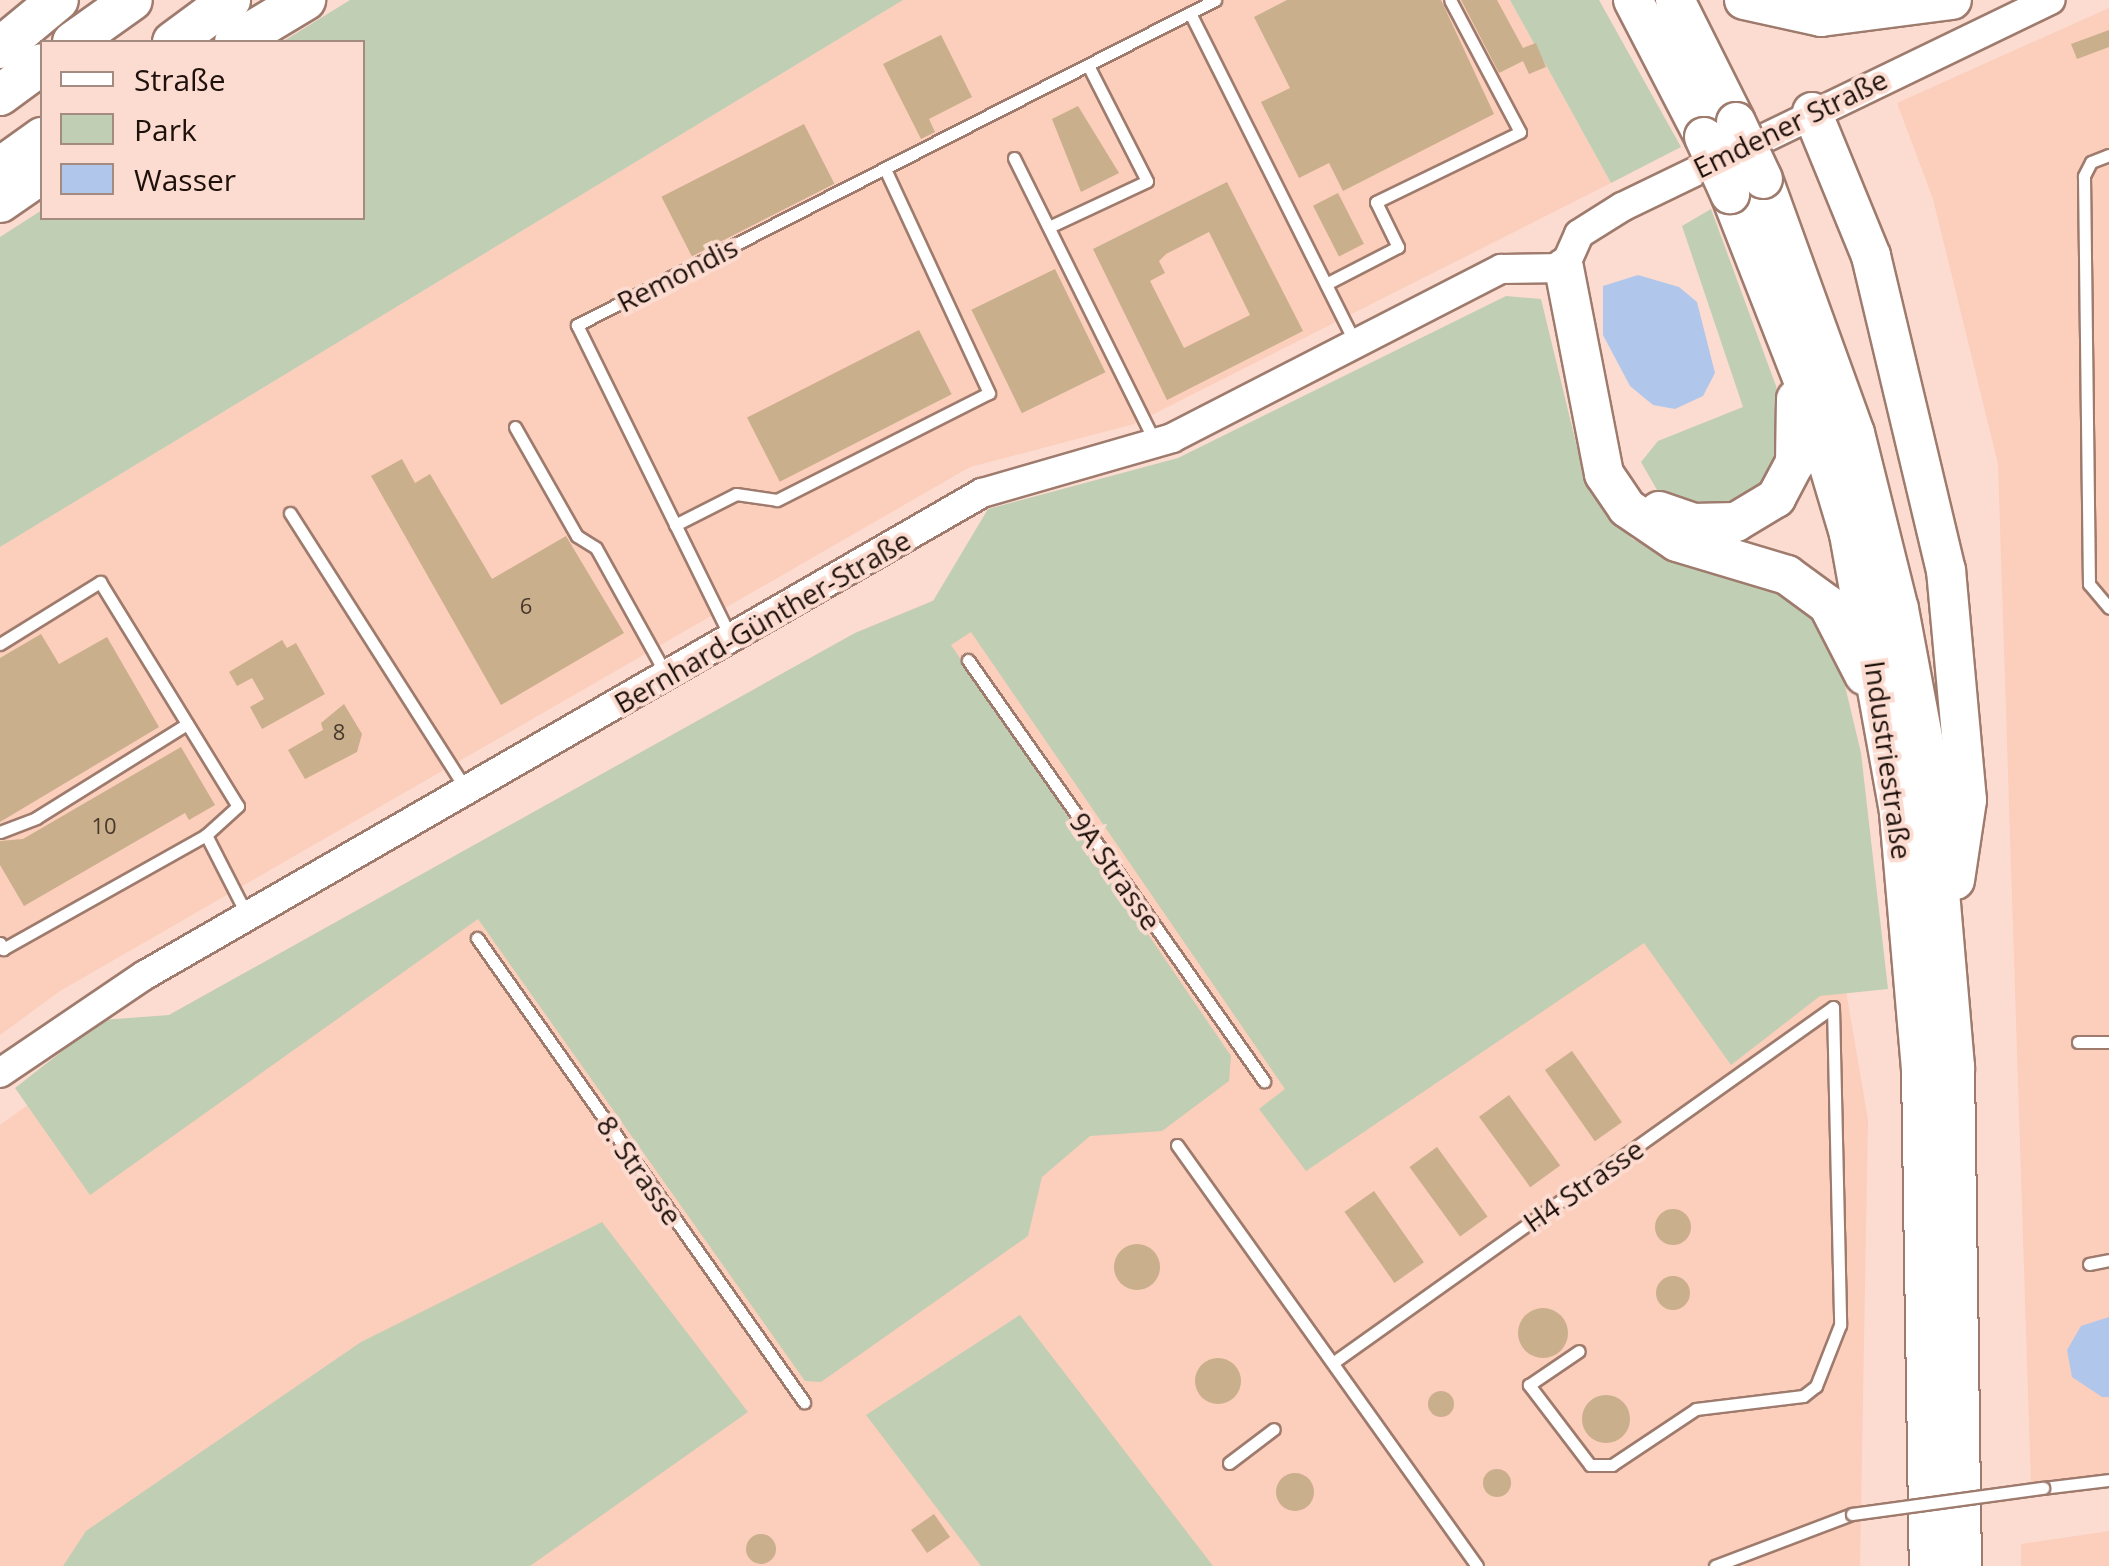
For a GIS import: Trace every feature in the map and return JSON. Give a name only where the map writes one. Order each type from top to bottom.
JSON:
[{"type":"highway","points":[[0,48],[58,0]]},
{"type":"highway","points":[[76,40],[132,0]]},
{"type":"highway","points":[[176,40],[230,0]]},
{"type":"highway","points":[[237,40],[288,0]]},
{"type":"highway","points":[[237,40],[305,0]]},
{"type":"highway","name":"Industriestraße","points":[[1633,0],[1720,129]]},
{"type":"highway","name":"Industriestraße","points":[[1675,0],[1720,129],[1747,187],[1815,308],[1879,519],[1930,775],[1947,937],[1962,1566]]},
{"type":"highway","points":[[1744,0],[1820,17],[1952,0]]},
{"type":"highway","points":[[0,94],[40,65]]},
{"type":"highway","points":[[1812,112],[1870,256],[1946,570],[1966,800],[1947,937]]},
{"type":"highway","points":[[0,168],[40,139]]},
{"type":"highway","points":[[0,202],[40,174]]},
{"type":"highway","name":"Industriestraße","points":[[1747,187],[1849,534],[1900,813],[1921,1070],[1929,1566]]},
{"type":"highway","points":[[1564,268],[1604,474],[1627,508],[1677,542],[1786,574],[1828,605],[1858,653],[1900,813]]},
{"type":"highway","points":[[1593,410],[1643,502],[1693,523],[1736,522],[1776,498],[1796,463],[1795,360]]},
{"type":"street","name":"Emdener Straße","points":[[1564,268],[1572,244],[1591,225],[1812,112],[2046,1]]},
{"type":"street","name":"Bernhard-Günther-Straße","points":[[0,1073],[70,1022],[248,916],[982,494],[1156,444],[1500,269],[1564,268]]},
{"type":"lane","name":"Remondis","points":[[731,638],[578,325],[1215,0]]},
{"type":"lane","points":[[1326,284],[1398,247],[1376,202],[1520,132],[1450,0]]},
{"type":"lane","points":[[1190,13],[1356,344]]},
{"type":"lane","points":[[1049,226],[1147,181],[1088,65]]},
{"type":"lane","points":[[2109,156],[2092,162],[2084,176],[2088,584],[2109,608]]},
{"type":"lane","points":[[1014,158],[1156,444]]},
{"type":"lane","points":[[674,524],[736,494],[777,500],[989,393],[885,168]]},
{"type":"lane","points":[[515,427],[577,536],[596,548],[666,676]]},
{"type":"lane","points":[[290,513],[468,790]]},
{"type":"lane","points":[[0,644],[100,582],[238,806],[206,835],[4,950],[0,943]]},
{"type":"lane","name":"9A Strasse","points":[[968,660],[1264,1081]]},
{"type":"lane","points":[[0,832],[36,818],[188,724]]},
{"type":"lane","points":[[206,835],[248,916]]},
{"type":"lane","name":"8. Strasse","points":[[477,938],[804,1402]]},
{"type":"lane","name":"H4 Strasse","points":[[1334,1362],[1832,1008],[1840,1325],[1816,1386],[1802,1396],[1696,1408],[1612,1465],[1590,1465],[1529,1384],[1579,1351]]},
{"type":"lane","points":[[2078,1042],[2109,1042]]},
{"type":"lane","points":[[1177,1146],[1477,1566]]},
{"type":"lane","points":[[2088,1264],[2109,1260]]},
{"type":"lane","points":[[1229,1464],[1274,1429]]},
{"type":"lane","points":[[1715,1566],[1852,1514],[2109,1480]]},
{"type":"shaded area","points":[[903,0],[1510,0],[1611,183],[1134,424],[970,467],[60,991],[0,1035],[0,547]]},
{"type":"shaded area","points":[[2109,8],[2109,1475],[2031,1485],[1998,464],[1933,199],[1897,103]]},
{"type":"shaded area","points":[[1285,453],[1794,684],[1868,1120],[1860,1566],[0,1566],[0,1125],[97,1055],[855,633]]},
{"type":"shaded area","points":[[2109,1531],[2109,1566],[2021,1566],[2021,1544]]},
{"type":"green space","points":[[350,0],[903,0],[0,547],[0,237],[40,211],[40,220],[365,220],[365,40],[285,40]]},
{"type":"green space","points":[[1510,0],[1599,0],[1681,147],[1611,183]]},
{"type":"green space","points":[[1711,209],[1776,386],[1784,447],[1756,493],[1704,508],[1661,497],[1641,462],[1658,441],[1743,407],[1682,226]]},
{"type":"green space","points":[[1506,296],[1541,299],[1582,468],[1632,539],[1797,602],[1836,648],[1861,753],[1888,989],[1820,996],[1731,1065],[1644,943],[1306,1171],[1259,1109],[1285,1089],[971,632],[951,645],[1231,1056],[1229,1081],[1162,1131],[1090,1136],[1042,1177],[1028,1236],[821,1382],[805,1381],[478,919],[90,1195],[15,1088],[102,1020],[169,1015],[855,633],[933,601],[988,509],[1178,458]]},
{"type":"green space","points":[[602,1222],[748,1412],[530,1566],[63,1566],[86,1531],[361,1342]]},
{"type":"green space","points":[[1020,1315],[1213,1566],[981,1566],[866,1415]]},
{"type":"water","points":[[1638,275],[1679,287],[1697,302],[1715,373],[1703,396],[1675,409],[1653,405],[1630,386],[1603,335],[1603,286]]},
{"type":"water","points":[[2109,1317],[2109,1397],[2102,1397],[2072,1377],[2067,1350],[2081,1326]]},
{"type":"building","points":[[1287,0],[1441,0],[1494,114],[1343,191],[1329,163],[1299,178],[1261,102],[1290,88],[1254,17]]},
{"type":"building","points":[[1461,0],[1497,0],[1523,48],[1536,43],[1546,67],[1529,74],[1523,61],[1499,73]]},
{"type":"building","points":[[2109,30],[2109,47],[2077,59],[2071,44]]},
{"type":"building","points":[[941,35],[972,97],[929,119],[935,132],[921,139],[883,64]]},
{"type":"building","points":[[1078,106],[1119,173],[1081,192],[1052,119]]},
{"type":"building","points":[[804,124],[834,184],[692,256],[661,197]]},
{"type":"building","points":[[1227,182],[1303,331],[1167,400],[1093,249]],"holes":[[[1209,232],[1250,315],[1184,348],[1150,281],[1165,273],[1159,261]]]},
{"type":"building","points":[[1338,193],[1364,244],[1339,256],[1313,206]]},
{"type":"building","points":[[1055,269],[1105,372],[1022,413],[971,310]]},
{"type":"building","points":[[919,330],[952,394],[780,482],[747,418]]},
{"type":"building","points":[[402,459],[415,483],[430,474],[492,579],[566,536],[624,633],[501,705],[371,476]]},
{"type":"building","points":[[41,634],[59,664],[107,637],[159,727],[0,822],[0,658]]},
{"type":"building","points":[[282,640],[287,648],[296,643],[325,694],[262,729],[250,707],[264,699],[252,678],[237,686],[229,672]]},
{"type":"building","points":[[344,704],[362,734],[357,752],[305,779],[288,750],[323,730],[321,723]]},
{"type":"building","points":[[181,747],[215,805],[189,820],[185,813],[24,906],[0,865],[0,841],[23,839]]},
{"type":"building","points":[[1572,1051],[1622,1122],[1595,1141],[1545,1070]]},
{"type":"building","points":[[1509,1095],[1560,1165],[1530,1187],[1479,1117]]},
{"type":"building","points":[[1437,1147],[1488,1217],[1460,1237],[1409,1167]]},
{"type":"building","points":[[1374,1191],[1424,1262],[1394,1283],[1345,1212]]},
{"type":"building","points":[[1673,1209],[1686,1214],[1691,1227],[1686,1240],[1673,1245],[1660,1240],[1655,1227],[1660,1214]]},
{"type":"building","points":[[1137,1244],[1153,1251],[1160,1267],[1153,1283],[1137,1290],[1121,1283],[1114,1267],[1121,1251]]},
{"type":"building","points":[[1673,1276],[1685,1281],[1690,1293],[1685,1305],[1673,1310],[1661,1305],[1656,1293],[1661,1281]]},
{"type":"building","points":[[1543,1308],[1560,1316],[1568,1333],[1560,1350],[1543,1358],[1526,1350],[1518,1333],[1526,1316]]},
{"type":"building","points":[[1218,1358],[1234,1365],[1241,1381],[1234,1397],[1218,1404],[1202,1397],[1195,1381],[1202,1365]]},
{"type":"building","points":[[1441,1391],[1450,1395],[1454,1404],[1450,1413],[1441,1417],[1432,1413],[1428,1404],[1432,1395]]},
{"type":"building","points":[[1606,1395],[1623,1402],[1630,1419],[1623,1436],[1606,1443],[1589,1436],[1582,1419],[1589,1402]]},
{"type":"building","points":[[1497,1469],[1507,1473],[1511,1483],[1507,1493],[1497,1497],[1487,1493],[1483,1483],[1487,1473]]},
{"type":"building","points":[[1295,1473],[1309,1478],[1314,1492],[1309,1506],[1295,1511],[1281,1506],[1276,1492],[1281,1478]]},
{"type":"building","points":[[934,1514],[950,1537],[927,1553],[911,1530]]},
{"type":"building","points":[[761,1534],[772,1538],[776,1549],[772,1560],[761,1564],[750,1560],[746,1549],[750,1538]]}]
